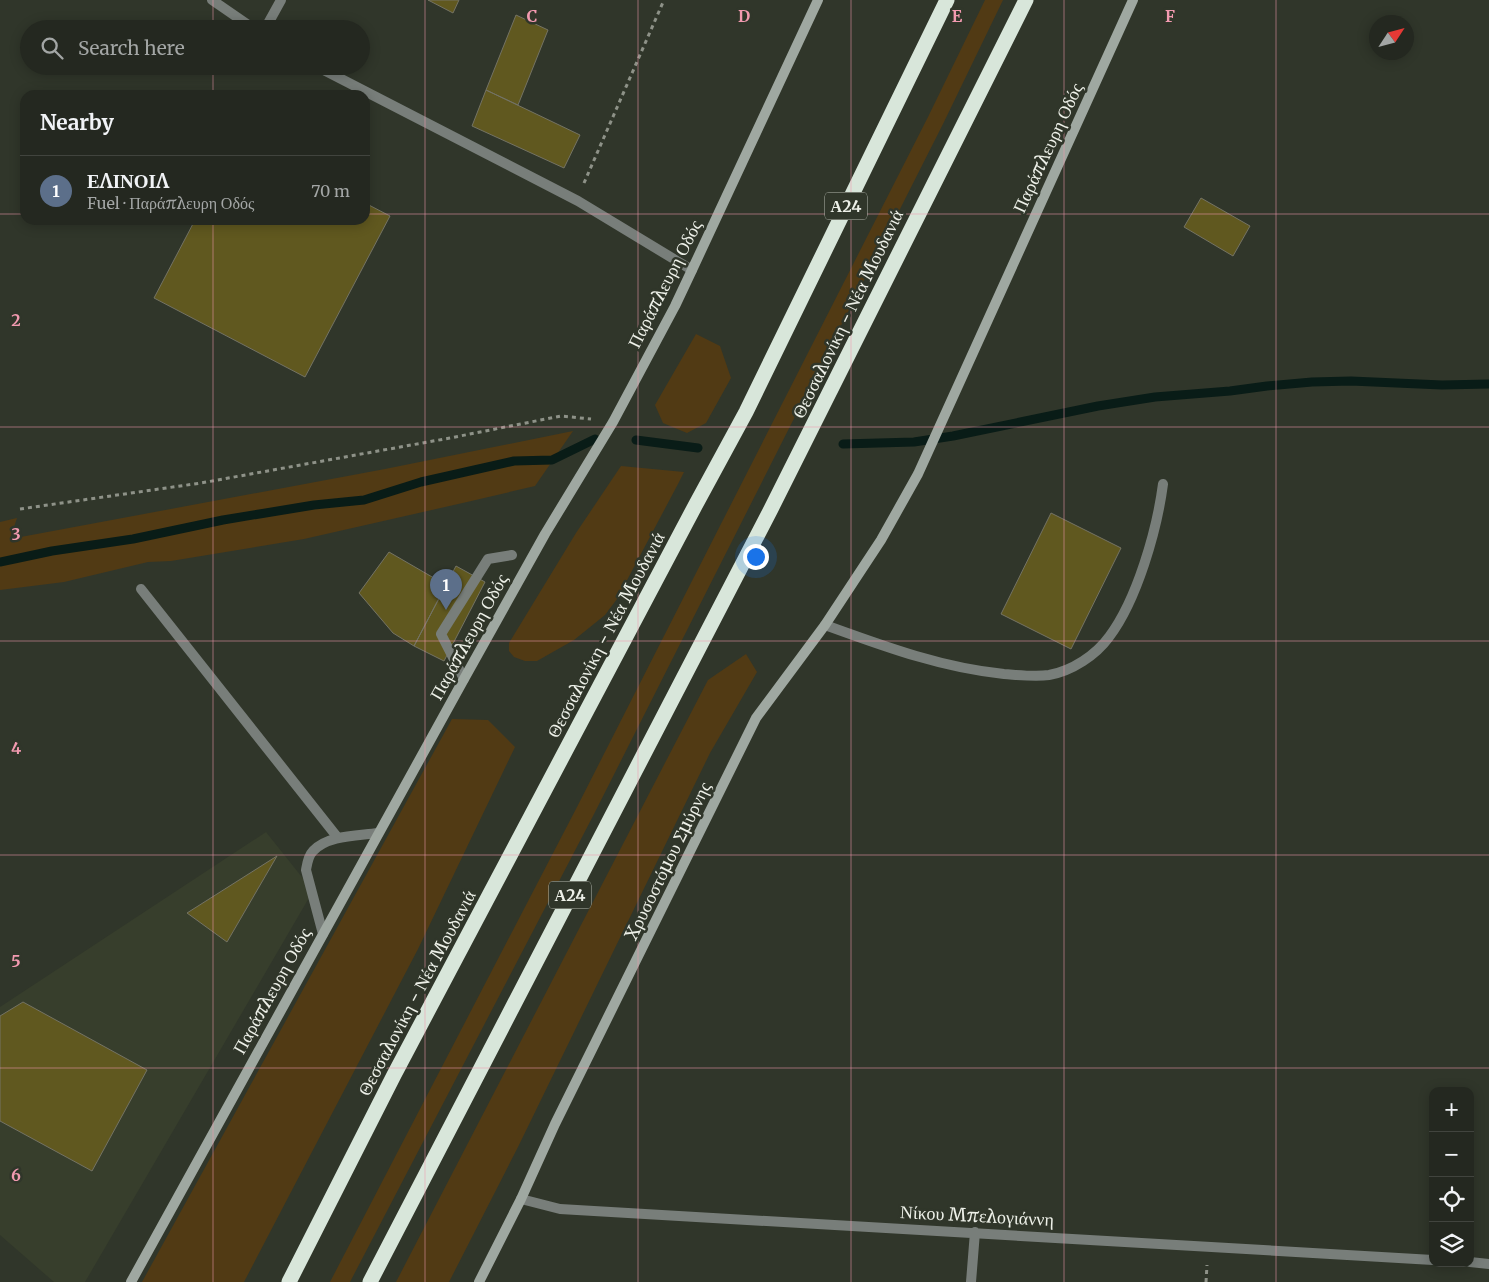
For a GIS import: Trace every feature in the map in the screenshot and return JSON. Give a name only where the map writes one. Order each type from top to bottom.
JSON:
[{"type":"highway","name":"Θεσσαλονίκη - Νέα Μουδανιά","points":[[288,1282],[399,1066],[746,412],[947,0]]},
{"type":"highway","name":"Θεσσαλονίκη - Νέα Μουδανιά","points":[[370,1282],[827,400],[1026,0]]},
{"type":"street","points":[[212,0],[241,20]]},
{"type":"street","points":[[271,20],[281,0]]},
{"type":"street","name":"Παράπλευρη Οδός","points":[[131,1282],[464,679],[542,540],[612,422],[692,270],[818,0]]},
{"type":"street","name":"Παράπλευρη Οδός","points":[[918,474],[1133,0]]},
{"type":"street","points":[[333,75],[363,90]]},
{"type":"street","points":[[370,94],[578,201],[692,270]]},
{"type":"street","name":"Χρυσοστόμου Σμύρνης","points":[[479,1282],[756,718],[825,625],[881,540],[918,474]]},
{"type":"street","points":[[825,625],[908,654],[950,665],[989,672],[1050,675],[1072,668],[1093,653],[1109,638],[1128,606],[1151,540],[1163,484]]},
{"type":"street","points":[[464,679],[441,634],[488,559],[512,555]]},
{"type":"street","points":[[141,589],[338,838]]},
{"type":"street","points":[[323,934],[306,870],[307,861],[312,852],[323,844],[338,838],[378,834]]},
{"type":"street","name":"Νίκου Μπελογιάννη","points":[[521,1199],[560,1209],[1429,1260]]},
{"type":"street","points":[[972,1282],[974,1232]]},
{"type":"street","points":[[1474,1262],[1489,1264]]},
{"type":"path","points":[[578,201],[588,173],[664,0]]},
{"type":"path","points":[[20,509],[201,482],[450,438],[561,416],[612,422]]},
{"type":"shaded area","points":[[985,0],[1003,0],[943,124],[593,816],[350,1282],[330,1282],[577,807],[928,117]]},
{"type":"shaded area","points":[[696,334],[720,346],[731,378],[706,423],[687,433],[663,423],[655,405]]},
{"type":"shaded area","points":[[573,431],[535,486],[304,539],[171,561],[148,562],[64,582],[0,590],[0,522],[17,518],[10,539],[385,469]]},
{"type":"shaded area","points":[[621,466],[684,472],[617,599],[605,615],[574,640],[537,661],[525,661],[514,657],[509,651],[509,643],[576,533]]},
{"type":"shaded area","points":[[746,654],[757,672],[710,753],[518,1147],[449,1282],[396,1282],[708,680]]},
{"type":"shaded area","points":[[452,719],[488,720],[515,747],[418,949],[244,1282],[142,1282]]},
{"type":"shaded area","points":[[266,832],[313,891],[85,1282],[54,1282],[0,1235],[0,1007]]},
{"type":"building","points":[[428,0],[459,0],[453,13]]},
{"type":"building","points":[[516,15],[548,30],[518,105],[486,90]]},
{"type":"building","points":[[486,90],[580,135],[564,168],[472,126]]},
{"type":"building","points":[[1201,198],[1250,226],[1233,256],[1184,227]]},
{"type":"building","points":[[370,206],[390,216],[305,377],[154,298],[192,225],[370,225]]},
{"type":"building","points":[[1051,513],[1121,548],[1071,649],[1001,614]]},
{"type":"building","points":[[389,552],[446,585],[414,646],[393,633],[359,593]]},
{"type":"building","points":[[456,566],[485,582],[444,661],[414,646]]},
{"type":"building","points":[[277,856],[227,942],[187,913]]},
{"type":"building","points":[[23,1002],[147,1070],[92,1171],[0,1121],[0,1016]]},
{"type":"waterway","points":[[843,444],[914,442],[953,436],[1098,406],[1155,397],[1267,386],[1351,381],[1442,385],[1489,384]]},
{"type":"waterway","points":[[0,562],[52,551],[133,539],[223,520],[314,505],[364,500],[421,482],[514,461],[552,460],[595,439]]},
{"type":"waterway","points":[[636,440],[698,448]]},
{"type":"place","name":"ΕΛΙΝΟΙΛ","points":[[446,610]]}]
